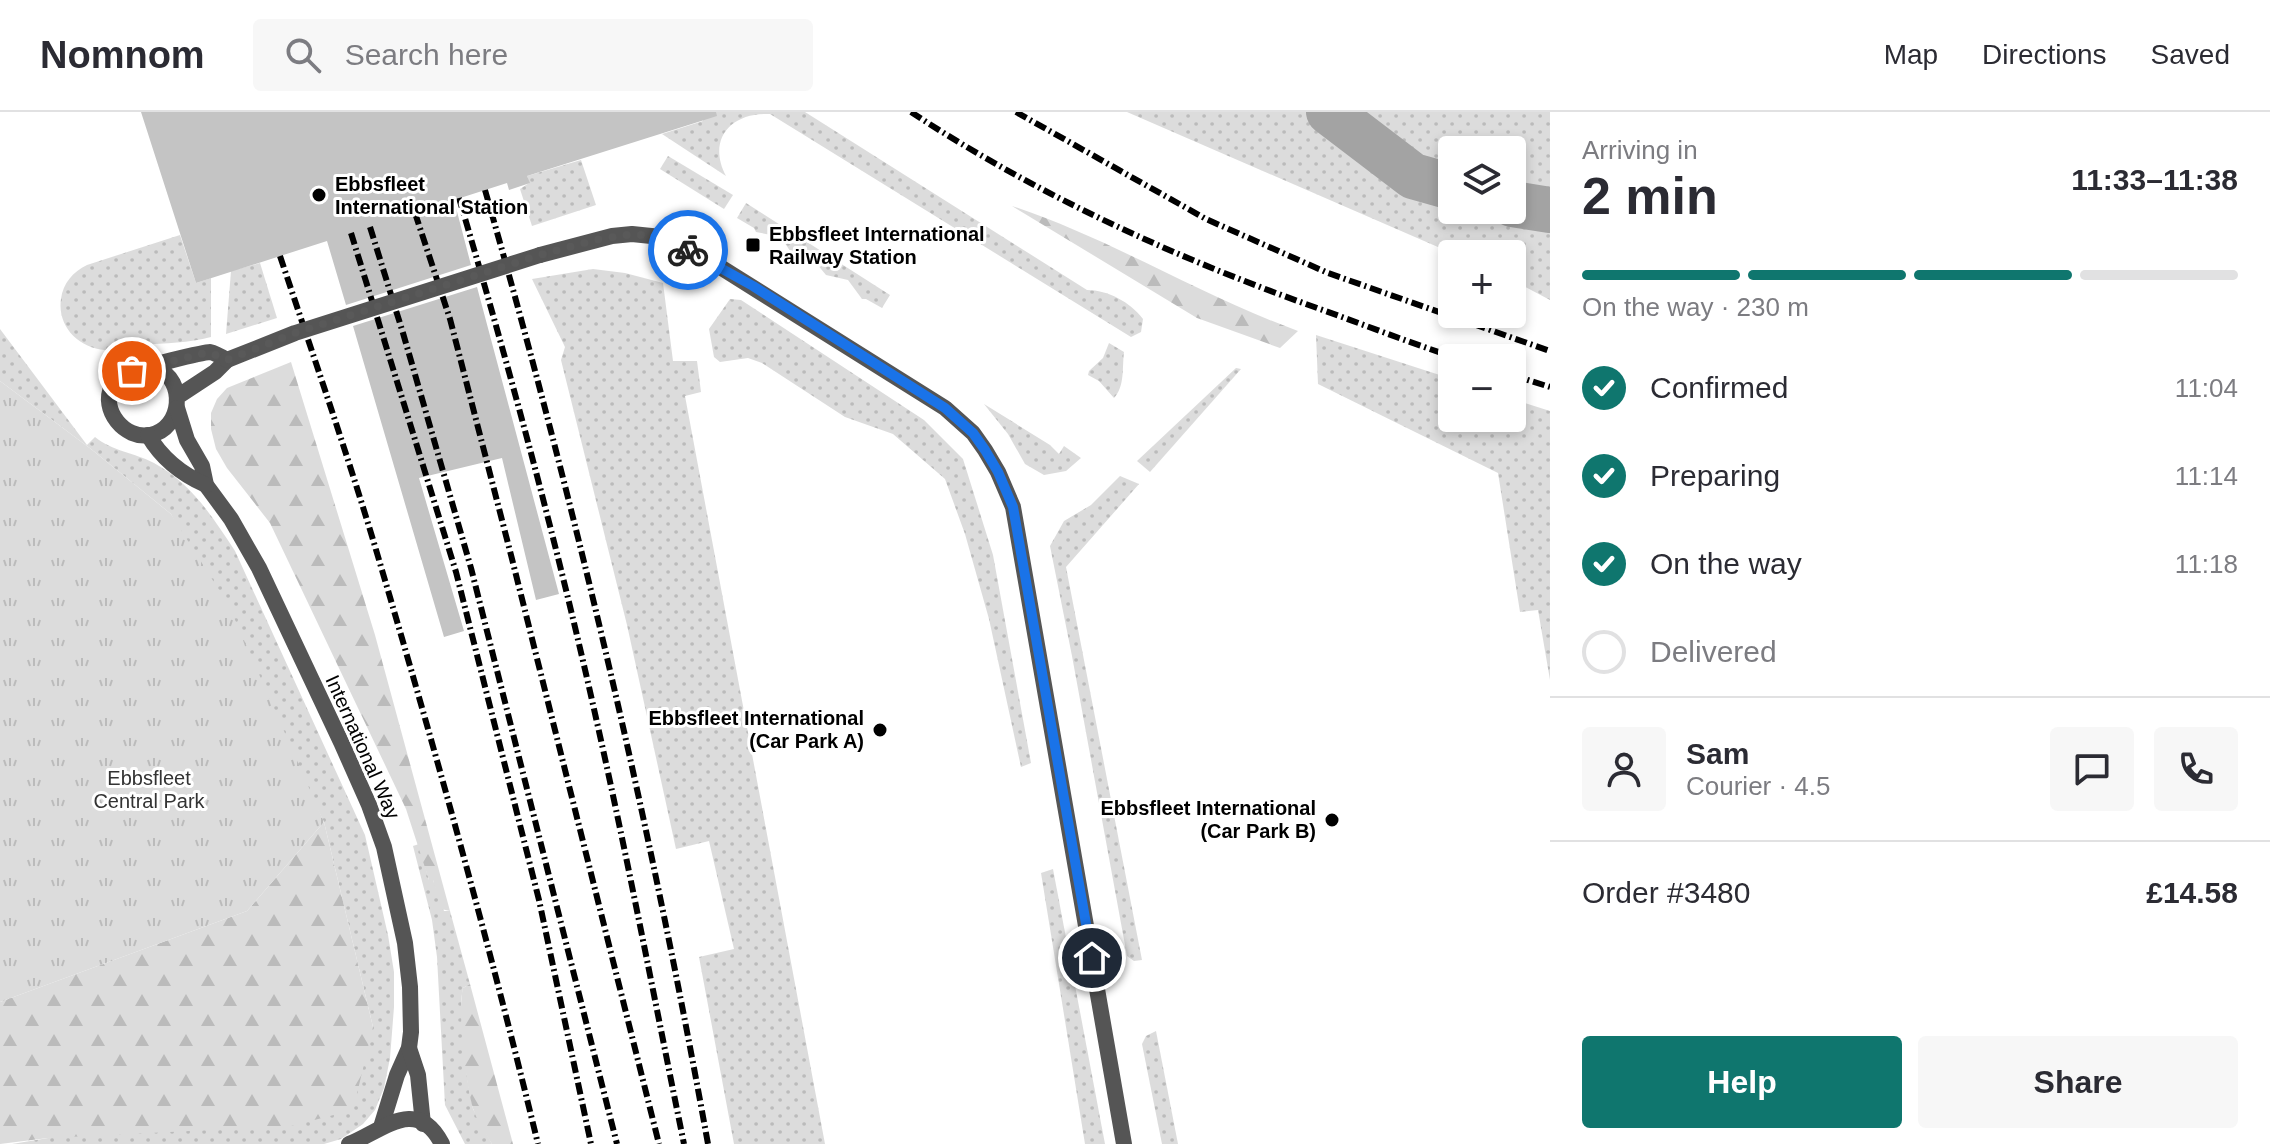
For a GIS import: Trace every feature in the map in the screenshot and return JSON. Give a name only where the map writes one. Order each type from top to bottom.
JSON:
[{"type":"street","name":"International Way","points":[[227,360],[209,352],[123,375],[112,386],[109,398],[115,419],[137,435],[148,435],[167,426],[174,417],[177,402],[227,360],[295,333],[540,255],[612,236],[632,234],[661,237],[741,279],[945,408],[973,433],[985,450],[1013,507],[1124,1144]]},
{"type":"street","name":"International Way","points":[[139,369],[156,369],[171,381],[187,440],[202,466],[206,485],[231,519],[259,568],[376,823],[390,870],[405,943],[410,987],[409,1048],[418,1075],[423,1124]]},
{"type":"street","name":"International Way","points":[[148,435],[159,454],[187,476],[206,485]]},
{"type":"street","name":"International Way","points":[[371,1136],[409,1048]]},
{"type":"street","points":[[349,1144],[401,1119],[423,1124],[437,1135],[442,1144]]},
{"type":"green space","points":[[701,112],[805,112],[1087,290],[1103,292],[1125,302],[1143,319],[1141,332],[1131,337],[770,114],[744,118],[726,131],[719,151],[726,176],[662,134],[703,121]]},
{"type":"green space","points":[[1127,112],[1550,112],[1550,300],[1526,287],[1526,240],[1438,240],[1438,247]]},
{"type":"green space","points":[[668,156],[733,195],[724,209],[660,169]]},
{"type":"green space","points":[[581,160],[596,205],[532,226],[520,189],[529,183],[527,176]]},
{"type":"green space","points":[[746,203],[890,295],[882,308],[862,299],[848,280],[826,275],[812,258],[792,254],[781,237],[756,232],[737,218]]},
{"type":"green space","points":[[1012,206],[1085,234],[1226,301],[1298,331],[1280,348],[1197,318]]},
{"type":"green space","points":[[180,235],[196,283],[211,278],[211,337],[105,350],[86,345],[71,334],[62,318],[61,299],[66,283],[73,275],[87,265]]},
{"type":"green space","points":[[260,263],[277,318],[226,334],[231,271]]},
{"type":"green space","points":[[593,269],[663,283],[673,361],[697,361],[701,392],[685,396],[825,1144],[734,1144],[699,957],[734,949],[709,841],[676,849],[627,625],[561,360],[565,347],[532,279]]},
{"type":"green space","points":[[730,299],[741,300],[924,420],[963,459],[993,555],[1031,763],[1021,767],[989,619],[965,534],[945,479],[893,434],[845,417],[762,363],[748,358],[720,362],[714,357],[709,329]]},
{"type":"green space","points":[[0,329],[87,445],[95,437],[109,446],[154,463],[190,490],[209,513],[235,551],[365,835],[394,972],[390,1058],[384,1088],[375,1110],[363,1124],[341,1139],[324,1144],[12,1144],[48,1138],[373,1027],[324,822],[171,514],[0,381]]},
{"type":"green space","points":[[1316,335],[1438,374],[1438,432],[1526,432],[1526,403],[1550,411],[1550,680],[1538,610],[1520,612],[1498,473],[1318,384]]},
{"type":"green space","points":[[1109,343],[1124,352],[1121,382],[1114,398],[1099,381],[1088,375],[1103,358]]},
{"type":"green space","points":[[291,362],[375,635],[450,911],[441,909],[406,809],[270,523],[216,449],[211,413],[217,399],[227,388]]},
{"type":"green space","points":[[1236,368],[1241,369],[1150,472],[1137,461]]},
{"type":"green space","name":"Ebbsfleet Central Park","points":[[0,381],[171,514],[229,606],[324,822],[247,911],[0,1002]]},
{"type":"green space","points":[[984,404],[1050,445],[1059,454],[1064,446],[1081,458],[1066,471],[1044,475],[1025,464],[1008,434]]},
{"type":"green space","points":[[1120,476],[1139,484],[1066,567],[1142,960],[1134,961],[1127,956],[1050,546],[1064,521],[1091,505]]},
{"type":"green space","points":[[324,822],[373,1027],[353,1110],[291,1126],[48,1138],[0,1144],[0,1002],[247,911]]},
{"type":"green space","points":[[419,844],[429,880],[433,880],[444,911],[450,911],[470,984],[463,988],[461,1000],[467,1078],[473,1109],[492,1144],[465,1144],[445,1105],[437,957],[432,920],[413,846]]},
{"type":"green space","points":[[1053,869],[1105,1144],[1085,1144],[1041,873]]},
{"type":"green space","points":[[470,984],[513,1144],[492,1144],[471,1100],[461,1013],[463,988]]},
{"type":"green space","points":[[1156,1031],[1178,1144],[1162,1144],[1142,1044],[1146,1036]]},
{"type":"building","name":"Ebbsfleet International Station","points":[[141,112],[716,112],[717,116],[527,176],[530,183],[509,190],[507,183],[454,200],[471,265],[346,305],[327,241],[196,283]]},
{"type":"building","points":[[477,287],[559,594],[536,600],[502,458],[419,478],[464,631],[444,637],[353,326]]},
{"type":"waterway","points":[[1329,112],[1413,176],[1438,183]]},
{"type":"waterway","points":[[1526,206],[1550,210]]},
{"type":"railway","points":[[911,112],[1008,171],[1161,247],[1267,290],[1438,351]]},
{"type":"railway","points":[[1016,112],[1206,219],[1328,273],[1550,351]]},
{"type":"railway","points":[[485,190],[550,426],[636,783],[708,1144]]},
{"type":"railway","points":[[459,198],[532,457],[581,652],[684,1144]]},
{"type":"railway","points":[[415,213],[450,319],[659,1144]]},
{"type":"railway","points":[[370,227],[471,568],[617,1144]]},
{"type":"railway","points":[[351,233],[456,572],[539,900],[591,1144]]},
{"type":"railway","points":[[280,256],[352,471],[396,618],[480,918],[538,1144]]},
{"type":"railway","points":[[1526,379],[1550,387]]},
{"type":"way so far","points":[[132,371],[209,352],[227,360],[295,333],[540,255],[612,236],[632,234],[661,237],[688,250]]},
{"type":"place","name":"Ebbsfleet International Station","points":[[319,195]]},
{"type":"place","name":"Ebbsfleet International Railway Station","points":[[753,245]]},
{"type":"place","name":"Ebbsfleet International (Car Park A)","points":[[880,730]]},
{"type":"place","name":"Ebbsfleet International (Car Park B)","points":[[1332,820]]},
{"type":"route","points":[[688,250],[753,286],[945,408],[973,433],[998,472],[1013,507],[1092,958]]}]
